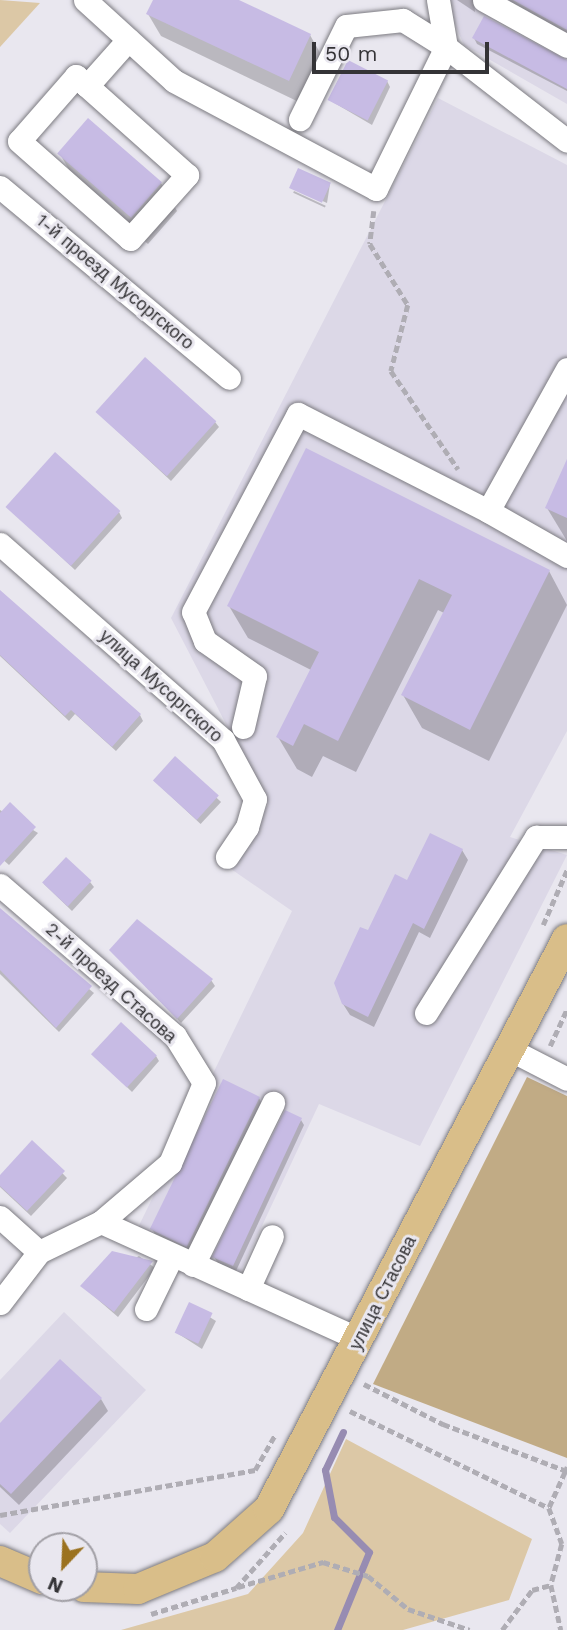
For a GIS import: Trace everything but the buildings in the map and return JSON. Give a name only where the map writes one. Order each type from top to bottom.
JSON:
[{"type":"main road","name":"улица Стасова","points":[[98,1588],[138,1589],[215,1557],[269,1508],[509,1049],[560,968],[553,935]]},
{"type":"main road","points":[[0,1561],[28,1574]]},
{"type":"street","points":[[85,0],[174,81],[376,189],[446,47],[438,0]]},
{"type":"street","points":[[484,0],[567,46]]},
{"type":"street","points":[[300,119],[346,26],[403,20],[446,47],[567,141]]},
{"type":"street","points":[[87,86],[128,40]]},
{"type":"street","points":[[76,76],[87,86],[187,175],[130,239],[19,141],[76,76]]},
{"type":"street","name":"1-й проезд Мусоргского","points":[[0,187],[229,378]]},
{"type":"street","points":[[488,511],[567,369]]},
{"type":"street","points":[[243,727],[255,676],[205,640],[193,612],[298,414],[488,511],[567,556]]},
{"type":"street","name":"улица Мусоргского","points":[[0,544],[223,740],[255,799],[247,828],[228,857]]},
{"type":"street","points":[[426,1013],[536,837],[567,837]]},
{"type":"street","name":"2-й проезд Стасова","points":[[0,886],[175,1035],[204,1083],[170,1163],[101,1222]]},
{"type":"street","points":[[509,1049],[567,1079]]},
{"type":"street","points":[[146,1309],[183,1261],[273,1103]]},
{"type":"street","points":[[0,1217],[39,1252]]},
{"type":"street","points":[[0,1303],[39,1252],[101,1222],[359,1339]]},
{"type":"street","points":[[248,1289],[272,1236]]},
{"type":"path","points":[[376,189],[370,243],[408,305],[391,371],[488,511]]},
{"type":"path","points":[[553,935],[558,894],[567,870]]},
{"type":"path","points":[[558,894],[567,899]]},
{"type":"path","points":[[541,1065],[567,1009]]},
{"type":"path","points":[[341,1373],[443,1424],[566,1469],[549,1508],[567,1551]]},
{"type":"path","points":[[321,1411],[352,1411],[549,1508]]},
{"type":"path","points":[[0,1515],[255,1470],[282,1423]]},
{"type":"path","points":[[561,1630],[551,1585],[562,1544]]},
{"type":"path","points":[[236,1588],[323,1562],[358,1570],[408,1609],[470,1630]]},
{"type":"path","points":[[502,1630],[532,1590],[551,1585]]},
{"type":"shaded area","points":[[0,0],[40,3],[0,47]]},
{"type":"shaded area","points":[[444,0],[567,0],[567,104],[464,45]]},
{"type":"shaded area","points":[[438,98],[567,165],[567,731],[510,837],[567,855],[420,1146],[319,1104],[233,1288],[131,1242],[292,911],[231,869],[268,805],[171,618]]},
{"type":"shaded area","points":[[527,1077],[567,1096],[567,1458],[373,1384]]},
{"type":"shaded area","points":[[64,1312],[146,1390],[10,1533],[0,1524],[0,1380]]},
{"type":"shaded area","points":[[346,1439],[532,1539],[509,1600],[403,1630],[121,1630],[248,1594],[303,1533]]},
{"type":"waterway","points":[[337,1630],[369,1552],[334,1517],[325,1470],[343,1432]]}]
